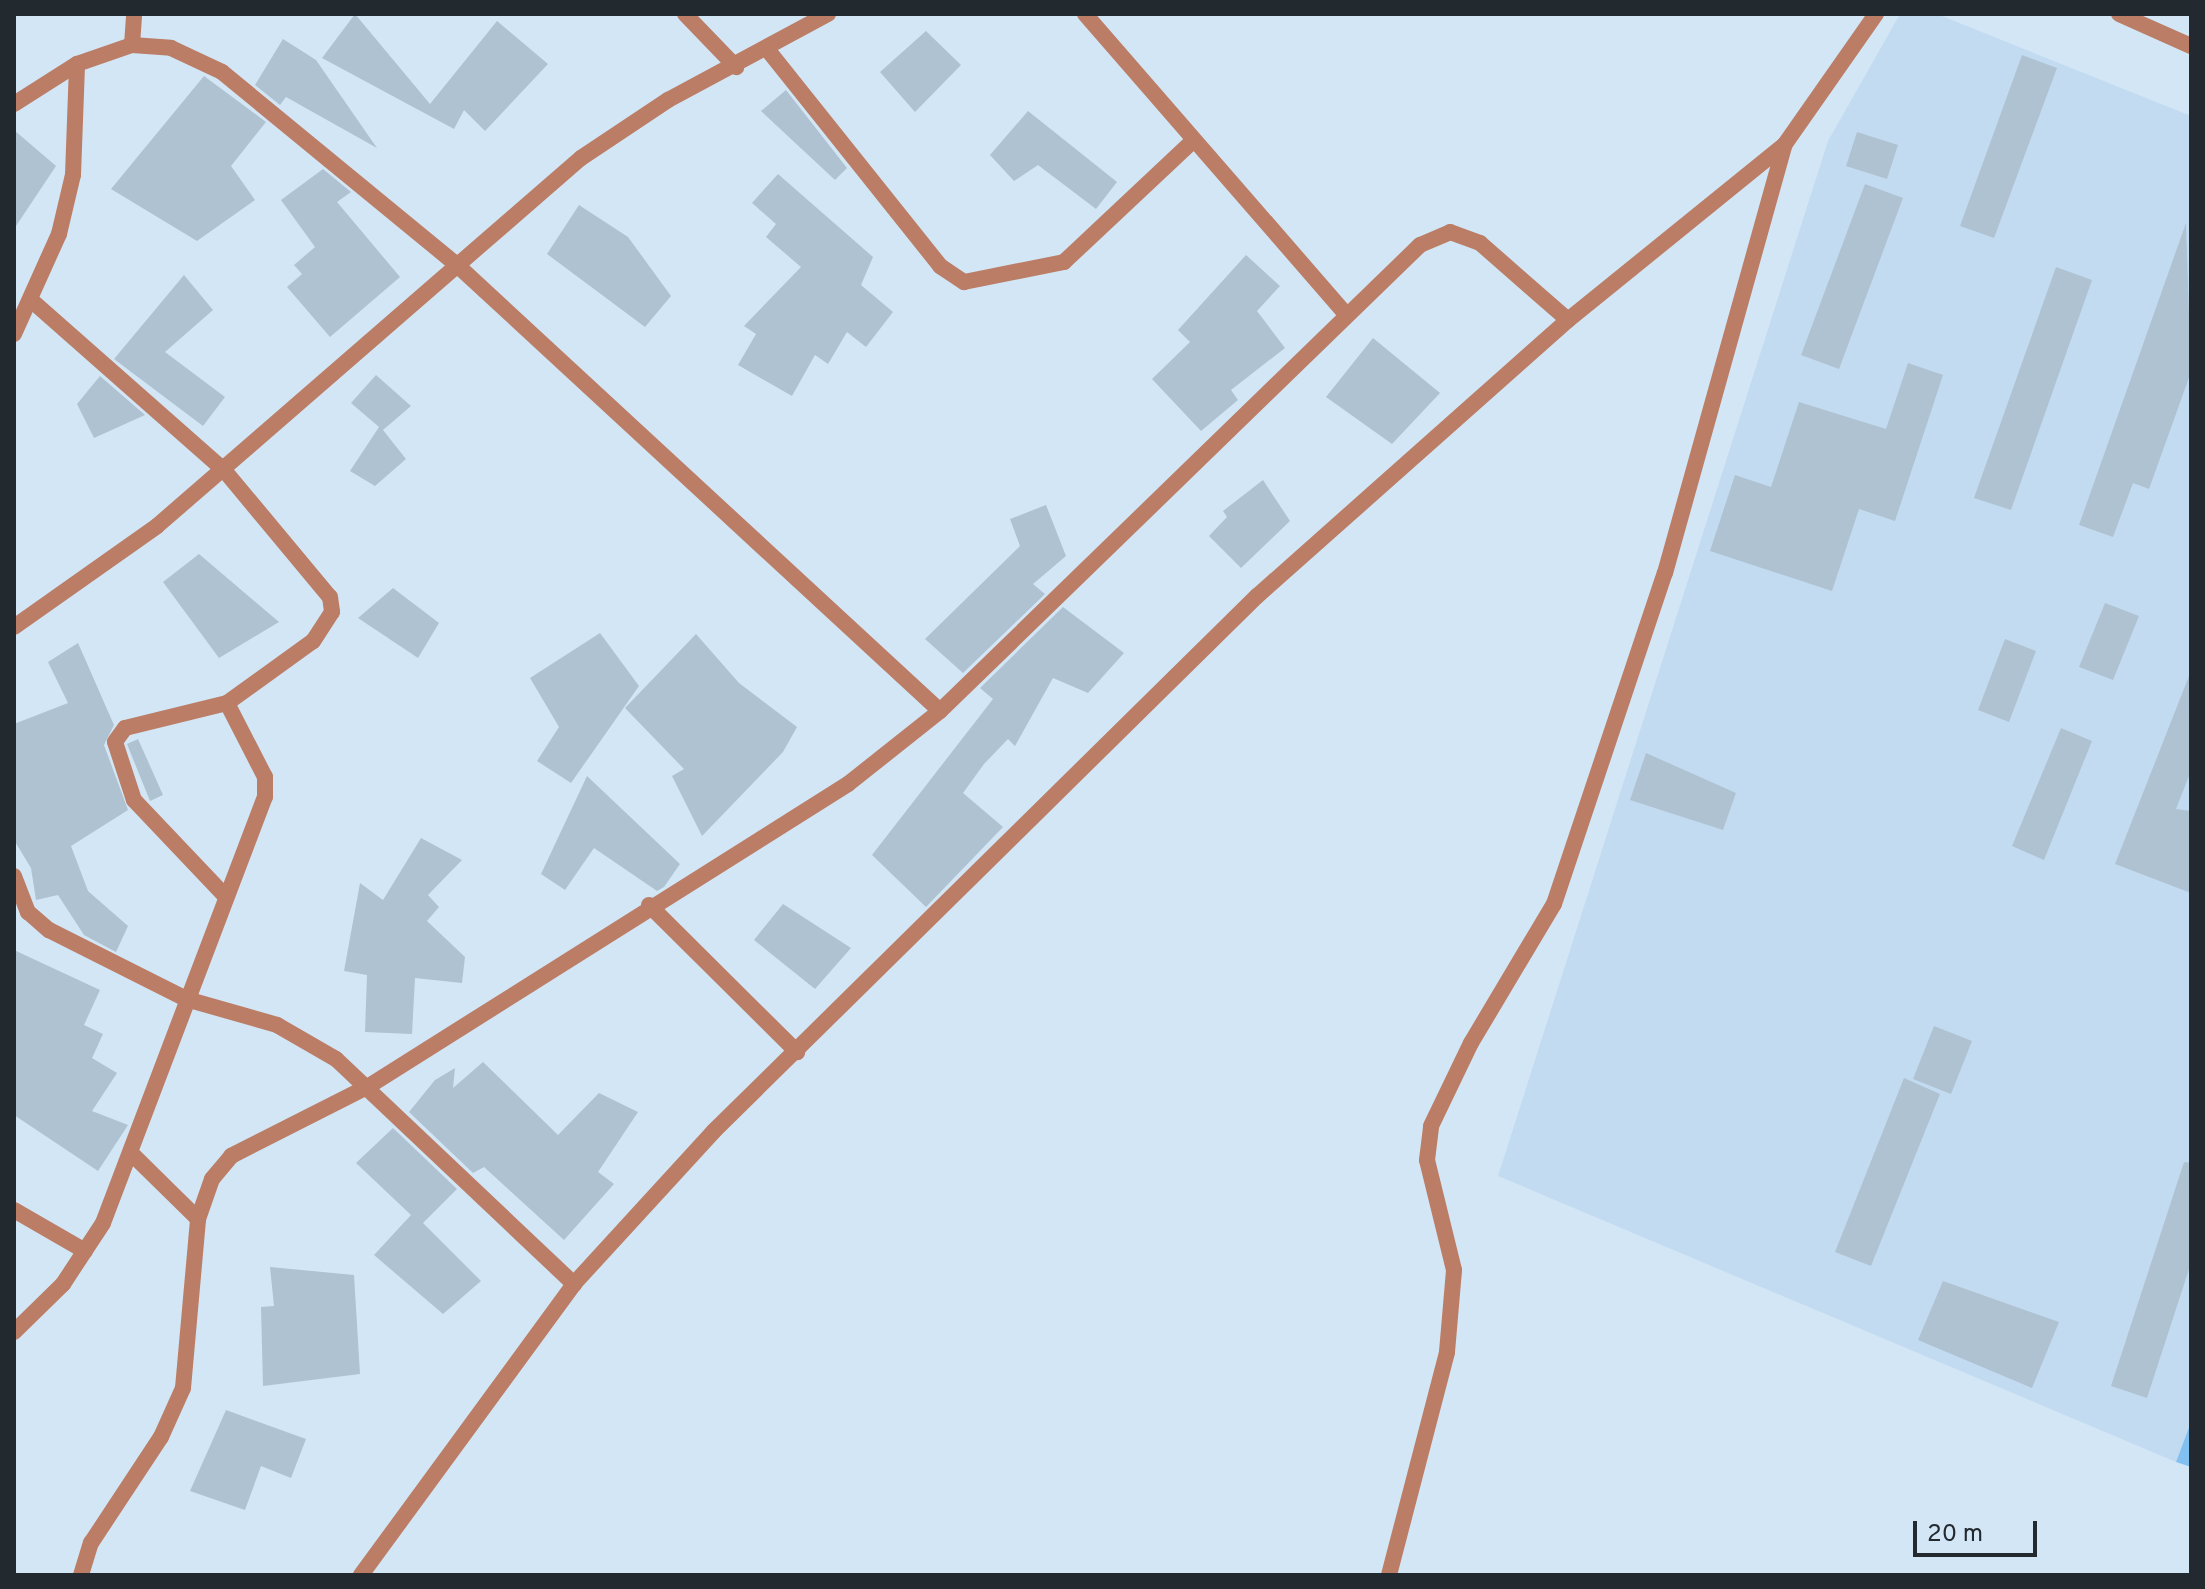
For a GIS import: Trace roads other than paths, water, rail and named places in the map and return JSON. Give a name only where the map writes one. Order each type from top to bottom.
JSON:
[{"type":"street","points":[[132,45],[134,14]]},
{"type":"street","points":[[685,14],[736,67]]},
{"type":"street","points":[[14,627],[224,470],[581,158],[668,100],[736,67],[828,14]]},
{"type":"street","points":[[1085,14],[1347,315]]},
{"type":"street","points":[[361,1575],[574,1284],[797,1052],[1257,596],[1568,320],[1785,144],[1876,14]]},
{"type":"street","points":[[2119,14],[2191,46]]},
{"type":"street","points":[[14,104],[77,64],[132,45],[171,48],[222,72],[457,265],[940,711]]},
{"type":"street","points":[[767,49],[940,266],[964,282],[1064,262],[1194,140]]},
{"type":"street","points":[[14,334],[31,300],[73,175],[77,64]]},
{"type":"street","points":[[1389,1575],[1447,1352],[1454,1270],[1427,1160],[1431,1126],[1471,1043],[1554,904],[1665,573],[1785,144]]},
{"type":"street","points":[[81,1575],[91,1543],[161,1437],[183,1388],[198,1219],[212,1179],[231,1156],[369,1086],[649,905],[848,784],[940,711],[1420,245],[1450,232],[1480,243],[1568,320]]},
{"type":"street","points":[[31,300],[224,470],[330,597],[332,612],[313,641],[227,703],[125,728],[115,742],[134,800],[224,895]]},
{"type":"street","points":[[14,1332],[63,1284],[85,1251],[134,1156],[186,999],[224,895],[265,797],[265,777],[227,703]]},
{"type":"street","points":[[14,876],[28,912],[49,930],[186,999],[277,1025],[369,1086],[574,1284]]},
{"type":"street","points":[[649,905],[797,1052]]},
{"type":"street","points":[[134,1156],[198,1219]]},
{"type":"street","points":[[14,1210],[85,1251]]}]
